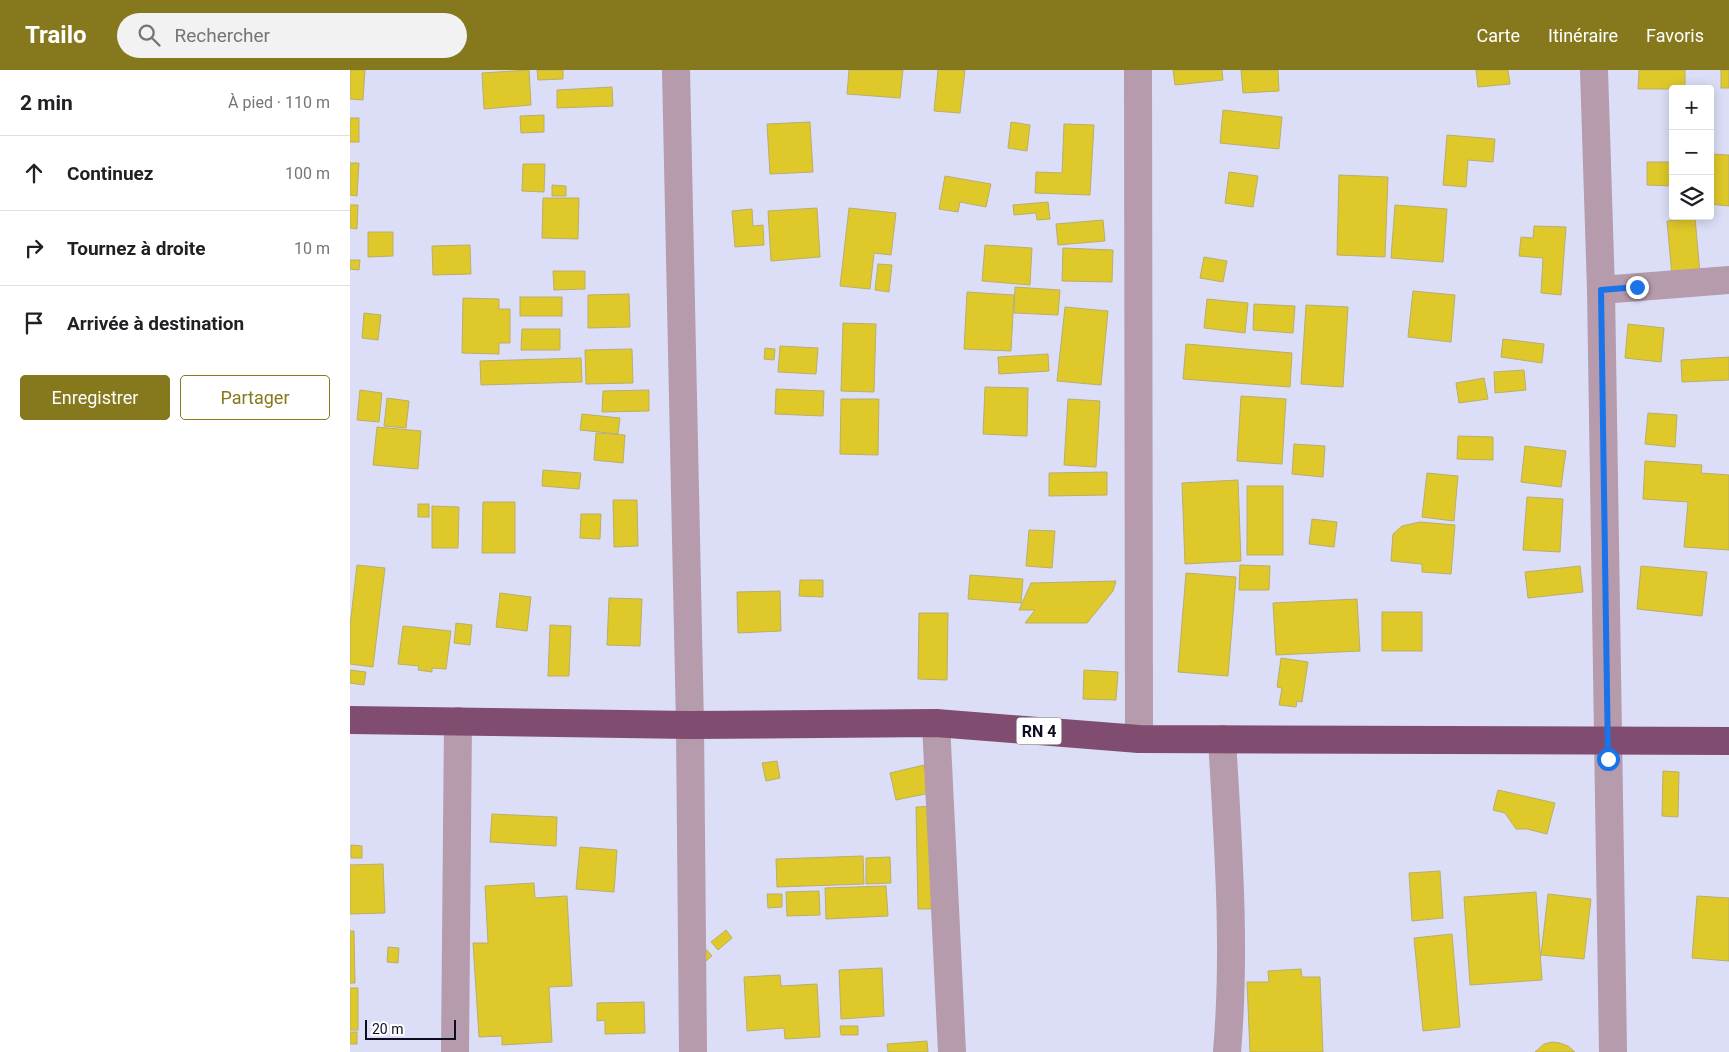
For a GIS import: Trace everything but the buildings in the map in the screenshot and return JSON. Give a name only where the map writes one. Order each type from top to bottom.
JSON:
[{"type":"highway","name":"RN 4","points":[[350,720],[458,720],[690,725],[936,723],[1139,739],[1729,741]]},
{"type":"street","points":[[676,70],[690,725],[694,1052]]},
{"type":"street","points":[[1138,70],[1139,739]]},
{"type":"street","points":[[1594,70],[1601,290],[1612,1052]]},
{"type":"street","points":[[1601,290],[1729,280]]},
{"type":"street","points":[[456,1052],[458,720]]},
{"type":"street","points":[[936,723],[952,1052]]},
{"type":"street","points":[[1222,739],[1231,889],[1231,1002],[1227,1052]]},
{"type":"route","points":[[1608,759],[1601,290],[1637,287]]}]
